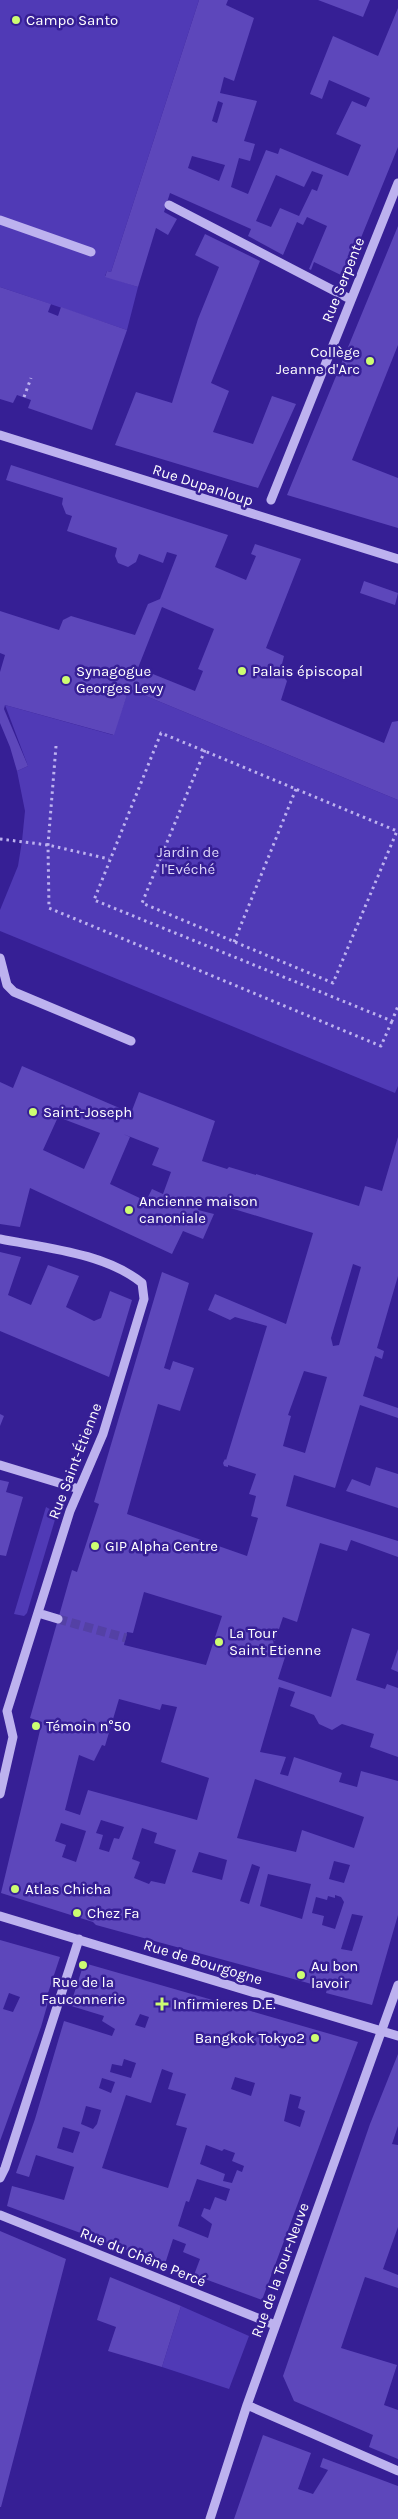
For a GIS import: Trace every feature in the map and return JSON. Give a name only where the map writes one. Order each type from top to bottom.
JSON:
[{"type":"street","name":"Rue Serpente","points":[[271,500],[398,183]]},
{"type":"street","points":[[169,205],[350,299]]},
{"type":"street","points":[[0,220],[91,252]]},
{"type":"street","name":"Rue Dupanloup","points":[[0,435],[398,559]]},
{"type":"street","points":[[0,958],[7,985],[14,992],[130,1041]]},
{"type":"street","name":"Rue Saint-Étienne","points":[[0,1239],[78,1255],[129,1272],[142,1283],[144,1299],[103,1434],[70,1511],[7,1711],[13,1737],[0,1794]]},
{"type":"street","points":[[0,1465],[79,1489]]},
{"type":"street","points":[[38,1614],[58,1619]]},
{"type":"street","name":"Rue de Bourgogne","points":[[0,1916],[398,2036]]},
{"type":"street","points":[[0,2178],[6,2168],[80,1939]]},
{"type":"street","name":"Rue de la Tour-Neuve","points":[[210,2519],[246,2405],[398,1985]]},
{"type":"street","name":"Rue du Chêne Percé","points":[[0,2215],[275,2325]]},
{"type":"street","points":[[246,2405],[398,2471]]},
{"type":"path","points":[[24,397],[31,378]]},
{"type":"path","points":[[205,750],[142,903],[333,983],[396,831],[205,750],[161,733],[94,900],[392,1021]]},
{"type":"path","points":[[56,746],[48,845],[49,908],[381,1046],[398,1006]]},
{"type":"path","points":[[234,942],[296,789]]},
{"type":"path","points":[[0,839],[48,845],[109,859]]},
{"type":"green space","name":"Campo Santo","points":[[0,0],[199,0],[111,272],[107,271],[105,276],[138,287],[127,330],[0,287]]},
{"type":"green space","name":"Jardin de l'Evéché","points":[[129,689],[398,800],[398,1086],[395,1093],[0,931],[0,910],[18,866],[22,841],[25,811],[17,771],[28,766],[5,705],[113,735]]},
{"type":"green space","points":[[46,1507],[57,1513],[27,1613],[24,1616],[14,1614]]},
{"type":"green space","points":[[181,2306],[249,2336],[229,2389],[162,2367]]},
{"type":"building","points":[[199,0],[228,0],[226,5],[254,18],[234,81],[224,77],[220,93],[257,101],[244,141],[255,144],[250,161],[239,158],[231,187],[248,194],[266,150],[278,154],[280,148],[348,176],[361,145],[336,134],[352,101],[366,107],[370,98],[329,80],[322,99],[310,94],[333,36],[378,56],[398,8],[398,147],[345,277],[314,262],[311,270],[309,269],[327,226],[307,217],[303,225],[297,222],[283,255],[248,236],[251,229],[170,193],[164,212],[177,219],[168,235],[156,228],[138,287],[105,277],[107,271],[111,272]],"holes":[[[218,101],[223,103],[217,123],[212,121]],[[192,156],[225,165],[219,181],[188,168]],[[312,171],[323,175],[317,191],[312,189],[299,216],[280,208],[271,227],[256,221],[276,175],[304,187]]]},
{"type":"building","points":[[318,0],[370,0],[363,17]]},
{"type":"building","name":"Collège Jeanne d'Arc","points":[[398,226],[398,345],[352,460],[398,478],[398,528],[287,495]]},
{"type":"building","points":[[205,234],[260,261],[211,383],[229,391],[213,432],[253,444],[272,396],[296,404],[258,488],[115,445],[136,392],[172,403],[198,319],[219,267],[195,255]]},
{"type":"building","points":[[0,287],[51,304],[48,312],[58,316],[61,307],[127,330],[92,430],[28,408],[31,400],[17,395],[13,403],[0,399]]},
{"type":"building","points":[[11,465],[228,535],[215,567],[246,580],[256,556],[251,554],[255,544],[301,559],[266,648],[284,656],[281,668],[282,675],[287,681],[281,700],[384,743],[392,722],[398,721],[398,800],[129,689],[114,735],[5,705],[4,709],[28,766],[17,771],[0,723],[0,672],[5,655],[0,653],[0,611],[59,630],[63,620],[71,616],[135,635],[148,604],[160,599],[177,555],[167,552],[163,563],[139,554],[136,562],[128,567],[118,563],[115,556],[117,548],[67,531],[72,516],[66,514],[62,504],[63,498],[6,480]],"holes":[[[162,607],[214,629],[198,669],[203,671],[195,691],[138,668]]]},
{"type":"building","points":[[364,581],[398,593],[395,605],[360,593]]},
{"type":"building","points":[[22,1066],[131,1113],[139,1092],[215,1121],[202,1161],[227,1169],[229,1167],[256,1174],[359,1206],[365,1186],[382,1191],[398,1137],[398,1276],[377,1348],[384,1351],[382,1359],[375,1356],[363,1396],[398,1408],[398,1418],[360,1405],[335,1488],[294,1475],[286,1506],[398,1541],[398,1557],[351,1540],[347,1551],[320,1543],[297,1622],[283,1617],[275,1641],[273,1640],[274,1646],[287,1651],[278,1679],[331,1697],[352,1628],[370,1634],[356,1680],[385,1689],[387,1684],[398,1688],[398,1757],[370,1747],[374,1734],[342,1724],[332,1730],[319,1724],[314,1715],[290,1706],[295,1692],[279,1687],[260,1752],[286,1757],[280,1774],[288,1776],[294,1757],[342,1773],[339,1782],[357,1787],[361,1771],[398,1781],[398,1915],[372,2005],[326,1993],[327,1989],[308,1983],[96,1925],[93,1922],[1,1893],[42,1722],[30,1718],[72,1570],[77,1572],[99,1504],[94,1502],[162,1272],[189,1283],[164,1368],[170,1370],[173,1361],[194,1368],[180,1411],[158,1404],[127,1514],[247,1556],[258,1518],[251,1516],[256,1496],[249,1494],[256,1474],[228,1465],[228,1467],[224,1466],[223,1463],[226,1460],[267,1326],[235,1317],[230,1320],[208,1310],[215,1294],[286,1324],[313,1233],[201,1199],[198,1210],[214,1214],[203,1239],[183,1231],[172,1254],[30,1188],[20,1227],[0,1224],[0,1082],[13,1088]],"holes":[[[58,1117],[100,1133],[84,1169],[43,1150]],[[123,1134],[159,1148],[152,1165],[171,1172],[163,1194],[152,1189],[146,1201],[110,1184],[130,1137]],[[353,1264],[361,1267],[339,1345],[333,1346],[331,1338]],[[304,1371],[327,1377],[305,1453],[283,1446],[291,1416],[288,1415]],[[144,1592],[222,1616],[206,1665],[124,1645],[127,1632],[133,1633]],[[119,1699],[160,1710],[162,1704],[177,1707],[161,1762],[209,1778],[197,1820],[88,1790],[80,1815],[65,1810],[79,1755],[94,1761],[102,1745],[105,1746]],[[255,1779],[364,1817],[354,1848],[302,1830],[296,1852],[237,1838]],[[101,1820],[124,1827],[119,1839],[114,1838],[109,1852],[99,1849],[103,1835],[96,1833]],[[61,1823],[86,1831],[76,1862],[62,1857],[66,1845],[55,1841]],[[142,1828],[157,1833],[154,1843],[176,1850],[165,1884],[151,1881],[149,1884],[134,1878],[140,1862],[132,1859]],[[199,1852],[227,1860],[222,1880],[192,1872]],[[334,1861],[350,1865],[344,1883],[329,1879]],[[252,1864],[260,1867],[249,1904],[240,1901]],[[268,1874],[311,1884],[302,1919],[260,1906]],[[335,1895],[341,1897],[344,1902],[335,1929],[322,1925],[324,1916],[312,1913],[316,1897],[327,1900],[328,1896],[335,1898]],[[352,1914],[363,1916],[352,1951],[341,1949]]]},
{"type":"building","points":[[0,1252],[21,1257],[8,1295],[31,1305],[48,1265],[79,1276],[66,1307],[94,1321],[101,1318],[110,1291],[132,1300],[109,1377],[0,1331]]},
{"type":"building","points":[[0,1414],[4,1416],[0,1426]]},
{"type":"building","points":[[376,1467],[398,1474],[398,1508],[346,1491],[352,1479],[370,1486]]},
{"type":"building","points":[[0,1480],[9,1482],[6,1492],[23,1497],[6,1556],[0,1555]]},
{"type":"building","points":[[398,1649],[398,1672],[391,1669]]},
{"type":"building","points":[[0,1940],[60,1957],[46,1999],[49,1999],[41,2027],[0,2141]],"holes":[[[9,1993],[20,1997],[13,2012],[3,2009]]]},
{"type":"building","points":[[84,1963],[358,2042],[262,2300],[194,2275],[200,2259],[183,2252],[186,2244],[173,2239],[165,2264],[7,2206],[12,2186],[64,2200],[74,2167],[36,2155],[29,2177],[16,2173],[35,2119],[64,2021],[112,2036],[115,2029],[102,2021],[104,2016],[68,2005],[71,2003]],"holes":[[[140,2014],[149,2017],[145,2028],[135,2025]],[[124,2059],[136,2063],[131,2078],[110,2072],[112,2064],[122,2066]],[[162,2069],[173,2073],[168,2089],[186,2094],[176,2125],[187,2128],[168,2188],[102,2168],[126,2095],[151,2103]],[[235,2077],[255,2083],[251,2096],[231,2089]],[[102,2078],[115,2082],[111,2093],[99,2088]],[[290,2094],[301,2097],[298,2108],[305,2111],[300,2127],[284,2121]],[[86,2106],[101,2110],[97,2124],[93,2129],[81,2124]],[[63,2127],[80,2132],[73,2153],[57,2148]],[[206,2145],[222,2151],[224,2149],[235,2153],[232,2161],[244,2166],[242,2172],[237,2170],[232,2183],[223,2181],[225,2174],[200,2164]],[[197,2179],[230,2189],[226,2201],[215,2197],[210,2210],[204,2208],[201,2216],[212,2224],[208,2238],[178,2226],[186,2201],[189,2202]]]},
{"type":"building","points":[[398,2054],[398,2126],[392,2144],[398,2145],[398,2227],[383,2269],[398,2275],[398,2288],[365,2277],[341,2348],[397,2365],[384,2405],[398,2410],[398,2459],[369,2447],[373,2435],[294,2401],[283,2376],[370,2124]]},
{"type":"building","points":[[0,2231],[66,2259],[1,2507],[0,2507]]},
{"type":"building","points":[[110,2277],[181,2306],[162,2367],[108,2351],[116,2327],[97,2320]]},
{"type":"building","points":[[263,2435],[311,2453],[298,2489],[313,2494],[328,2470],[320,2467],[323,2458],[398,2486],[398,2519],[234,2519]]},
{"type":"tunnel","points":[[58,1619],[126,1638]]},
{"type":"place","name":"Campo Santo","points":[[16,20]]},
{"type":"place","name":"Collège Jeanne d'Arc","points":[[370,361]]},
{"type":"place","name":"Palais épiscopal","points":[[242,671]]},
{"type":"place","name":"Synagogue Georges Levy","points":[[66,680]]},
{"type":"place","name":"Saint-Joseph","points":[[33,1112]]},
{"type":"place","name":"Ancienne maison canoniale","points":[[129,1210]]},
{"type":"place","name":"GIP Alpha Centre","points":[[95,1546]]},
{"type":"place","name":"La Tour Saint Etienne","points":[[219,1642]]},
{"type":"place","name":"Témoin n°50","points":[[36,1726]]},
{"type":"place","name":"Atlas Chicha","points":[[15,1889]]},
{"type":"place","name":"Chez Fa","points":[[77,1913]]},
{"type":"place","name":"Rue de la Fauconnerie","points":[[83,1965]]},
{"type":"place","name":"Au bon lavoir","points":[[301,1975]]},
{"type":"place","name":"Infirmieres D.E.","points":[[162,2004]]},
{"type":"place","name":"Bangkok Tokyo2","points":[[315,2038]]}]
